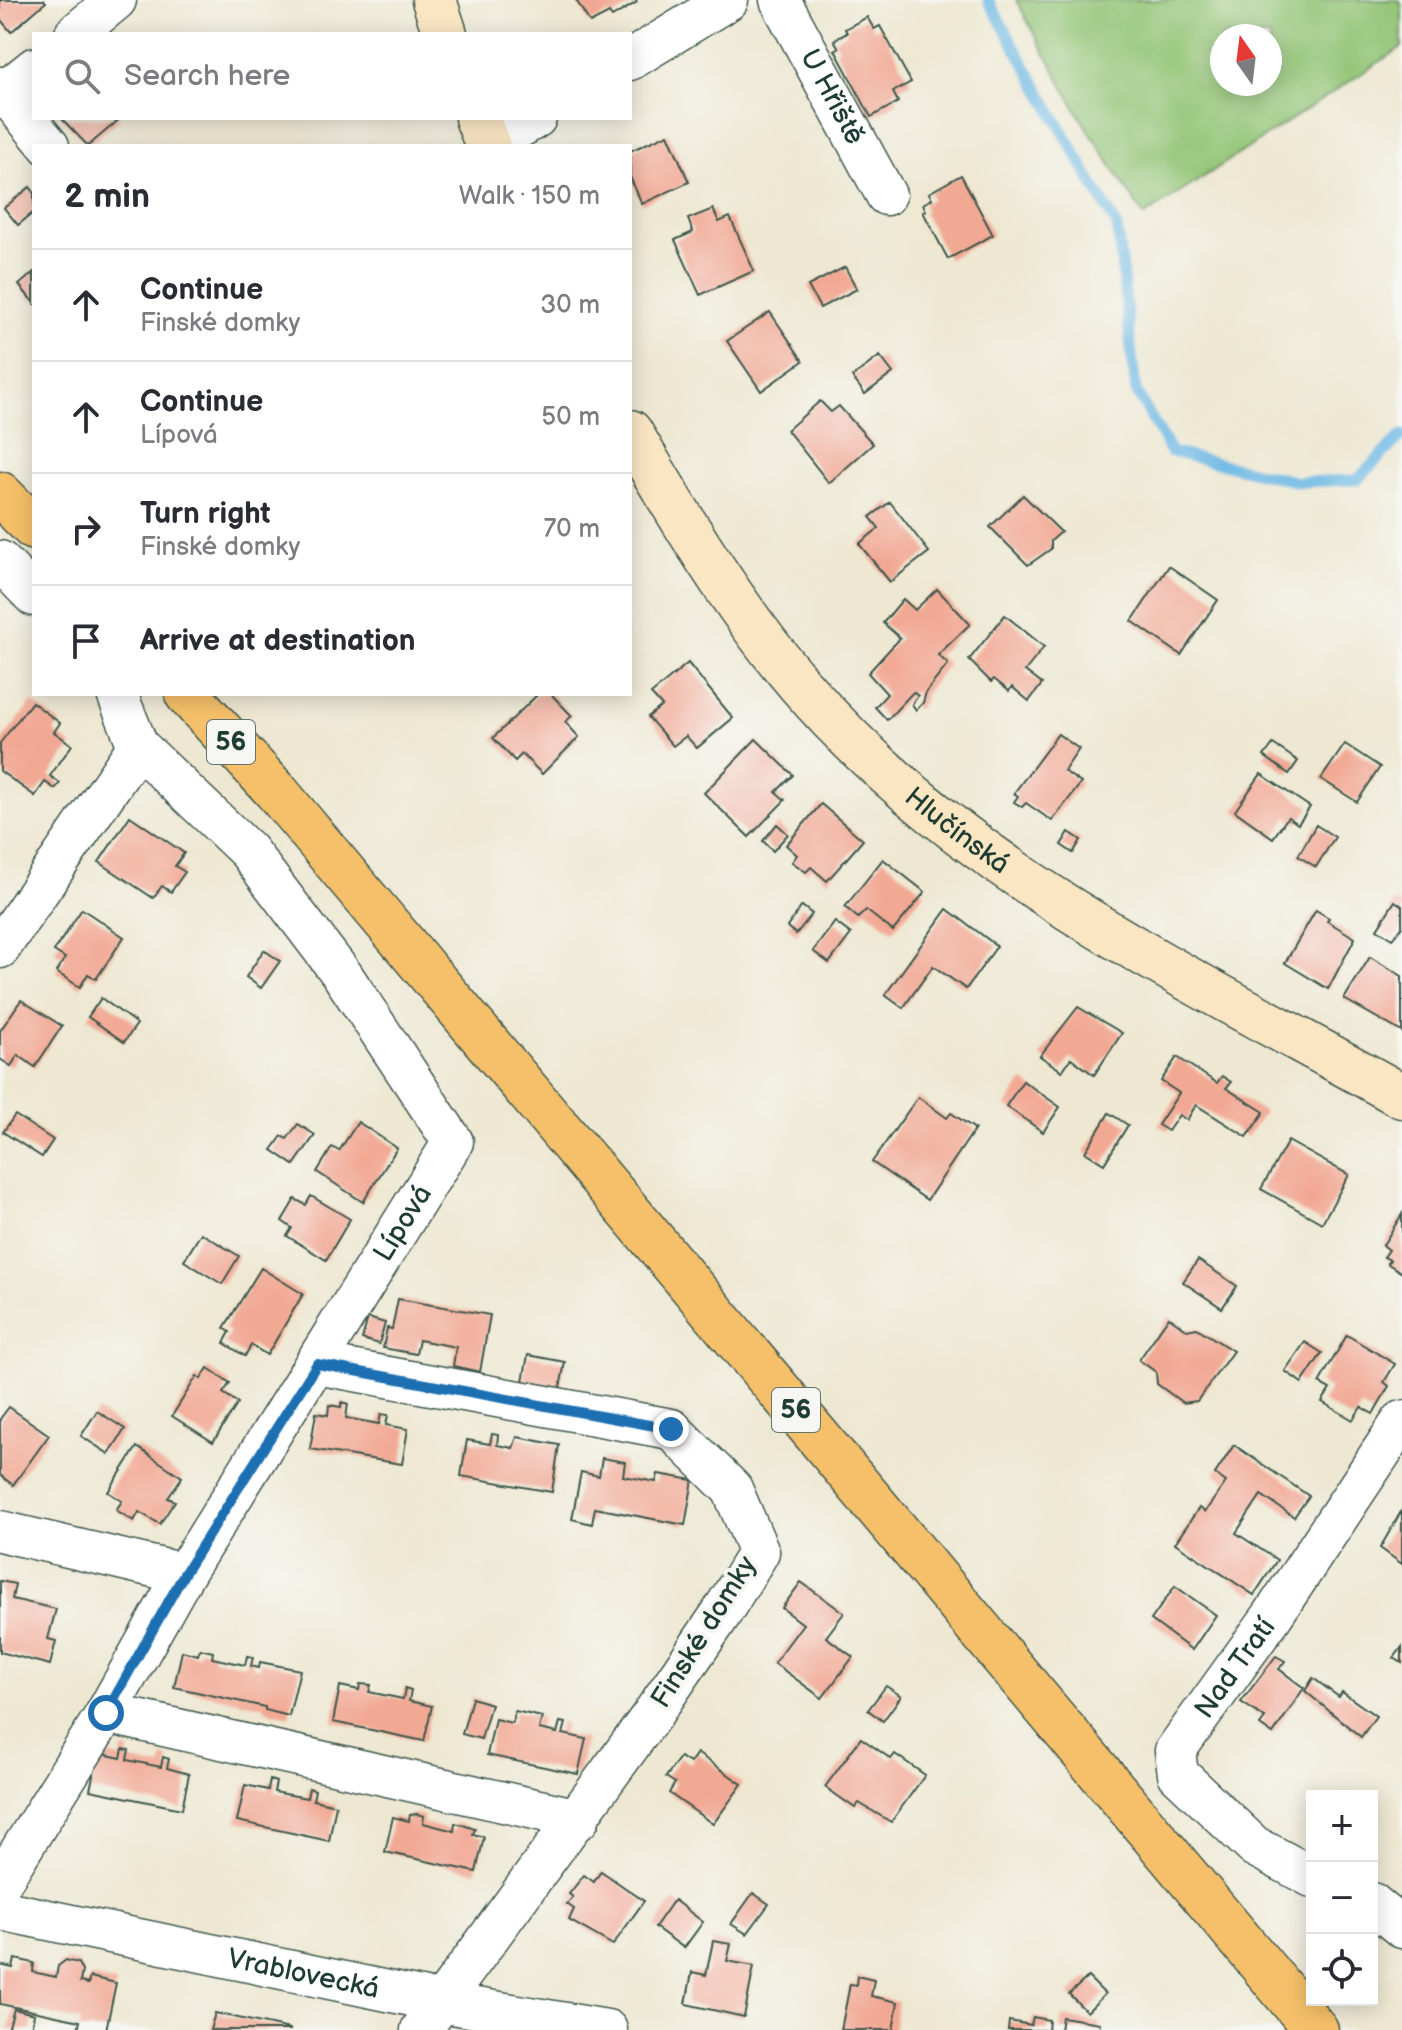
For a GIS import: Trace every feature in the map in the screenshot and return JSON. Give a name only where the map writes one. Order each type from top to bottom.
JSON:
[{"type":"main road","points":[[0,494],[32,526]]},
{"type":"main road","name":"56","points":[[189,696],[285,802],[1316,2030]]},
{"type":"street","points":[[77,32],[116,0]]},
{"type":"street","points":[[434,0],[444,32]]},
{"type":"street","points":[[632,59],[728,0]]},
{"type":"street","name":"U Hřiště","points":[[780,0],[886,195]]},
{"type":"street","points":[[13,82],[32,116]]},
{"type":"street","points":[[34,120],[48,144]]},
{"type":"street","points":[[478,120],[487,144]]},
{"type":"street","points":[[491,144],[533,120]]},
{"type":"street","name":"Hlučínská","points":[[632,435],[726,587],[798,683],[896,780],[1059,904],[1402,1096]]},
{"type":"street","points":[[0,561],[32,594]]},
{"type":"street","name":"Lípová","points":[[118,696],[138,746],[248,851],[343,976],[453,1142],[184,1574]]},
{"type":"street","points":[[0,948],[138,746]]},
{"type":"street","name":"Finské domky","points":[[317,1364],[671,1429],[732,1489],[759,1552],[721,1614],[579,1819],[430,2016]]},
{"type":"street","name":"Nad Tratí","points":[[1306,1874],[1254,1846],[1178,1774],[1175,1751],[1273,1615],[1402,1421]]},
{"type":"street","points":[[0,1531],[184,1574],[106,1713],[0,1884]]},
{"type":"street","points":[[106,1713],[579,1819]]},
{"type":"street","points":[[1378,1908],[1402,1928]]},
{"type":"street","name":"Vrablovecká","points":[[0,1910],[430,2016],[607,2030]]},
{"type":"green space","points":[[1016,0],[1399,0],[1402,6],[1402,47],[1144,216],[1080,117]]},
{"type":"building","points":[[0,0],[46,2],[11,32],[0,19]]},
{"type":"building","points":[[576,0],[637,2],[612,17],[609,13],[590,23]]},
{"type":"building","points":[[867,17],[874,29],[880,26],[911,82],[893,92],[898,102],[871,117],[835,50],[839,48],[834,40],[847,33],[845,29]]},
{"type":"building","points":[[63,120],[119,120],[90,144],[86,144]]},
{"type":"building","points":[[668,134],[689,182],[642,204],[632,182],[632,150]]},
{"type":"building","points":[[961,175],[993,235],[948,259],[923,212],[926,211],[923,204],[932,199],[929,193]]},
{"type":"building","points":[[30,187],[32,190],[32,214],[18,225],[4,208]]},
{"type":"building","points":[[713,209],[719,222],[730,217],[754,271],[700,295],[675,240],[693,232],[688,219]]},
{"type":"building","points":[[845,267],[857,289],[820,308],[808,286]]},
{"type":"building","points":[[32,274],[32,301],[19,285]]},
{"type":"building","points":[[770,312],[803,361],[761,391],[727,341]]},
{"type":"building","points":[[880,356],[893,373],[865,394],[852,377]]},
{"type":"building","points":[[820,401],[831,412],[839,406],[873,444],[829,483],[787,430]]},
{"type":"building","points":[[1023,495],[1061,532],[1051,541],[1051,549],[1028,565],[990,527]]},
{"type":"building","points":[[890,502],[929,552],[890,582],[859,544],[879,528],[870,517]]},
{"type":"building","points":[[1169,566],[1218,600],[1181,655],[1132,621]]},
{"type":"building","points":[[937,589],[970,624],[938,655],[948,664],[926,692],[923,703],[916,710],[912,704],[918,696],[913,692],[887,720],[875,707],[887,694],[868,673],[900,638],[883,623],[903,599],[915,610]]},
{"type":"building","points":[[1005,615],[1044,647],[1025,671],[1042,684],[1029,701],[1012,687],[1009,691],[994,679],[991,682],[969,660]]},
{"type":"building","points":[[688,663],[733,718],[697,748],[686,736],[673,746],[648,717],[662,706],[651,694]]},
{"type":"building","points":[[536,696],[553,696],[572,716],[565,722],[579,737],[542,774],[522,754],[515,761],[493,738]]},
{"type":"building","points":[[32,702],[60,723],[54,732],[72,745],[50,776],[60,783],[55,789],[45,782],[35,796],[0,771],[0,743]]},
{"type":"building","points":[[1058,734],[1079,749],[1064,771],[1081,783],[1052,821],[1026,803],[1022,807],[1014,802],[1018,796],[1014,793]]},
{"type":"building","points":[[756,739],[793,775],[776,792],[785,800],[749,837],[704,793]]},
{"type":"building","points":[[1273,744],[1298,761],[1289,774],[1264,756]]},
{"type":"building","points":[[1345,744],[1380,767],[1357,802],[1321,779]]},
{"type":"building","points":[[1261,774],[1310,807],[1298,824],[1288,817],[1273,838],[1235,811]]},
{"type":"building","points":[[821,804],[863,840],[827,881],[811,867],[806,872],[792,862],[797,855],[786,845]]},
{"type":"building","points":[[130,816],[184,853],[175,866],[185,872],[171,892],[162,886],[153,898],[99,862]]},
{"type":"building","points":[[777,824],[788,834],[773,851],[763,841]]},
{"type":"building","points":[[1316,825],[1335,837],[1316,867],[1298,856]]},
{"type":"building","points":[[1069,832],[1081,840],[1073,853],[1061,845]]},
{"type":"building","points":[[883,859],[925,892],[893,931],[866,910],[858,918],[845,907]]},
{"type":"building","points":[[1395,901],[1402,906],[1402,927],[1393,939],[1377,929]]},
{"type":"building","points":[[802,906],[812,914],[796,934],[787,927]]},
{"type":"building","points":[[82,909],[124,937],[96,979],[88,974],[80,987],[56,972],[65,958],[54,951]]},
{"type":"building","points":[[947,909],[997,946],[966,989],[933,966],[903,1008],[885,995]]},
{"type":"building","points":[[1316,910],[1329,918],[1327,921],[1355,938],[1328,989],[1285,963]]},
{"type":"building","points":[[835,922],[851,934],[829,963],[813,951]]},
{"type":"building","points":[[264,950],[280,961],[261,988],[246,977]]},
{"type":"building","points":[[1370,957],[1402,976],[1402,1032],[1344,999]]},
{"type":"building","points":[[101,998],[137,1024],[124,1042],[88,1017]]},
{"type":"building","points":[[21,1000],[62,1026],[35,1067],[18,1055],[11,1066],[0,1059],[0,1031]]},
{"type":"building","points":[[1078,1007],[1122,1033],[1094,1075],[1071,1058],[1062,1071],[1040,1056]]},
{"type":"building","points":[[1177,1057],[1217,1083],[1222,1076],[1231,1082],[1226,1088],[1264,1112],[1247,1137],[1196,1105],[1187,1120],[1179,1115],[1168,1131],[1158,1125],[1179,1093],[1161,1081]]},
{"type":"building","points":[[1023,1081],[1060,1107],[1043,1132],[1006,1106]]},
{"type":"building","points":[[918,1097],[947,1118],[951,1113],[975,1129],[927,1200],[872,1162]]},
{"type":"building","points":[[1109,1113],[1128,1125],[1104,1164],[1085,1152]]},
{"type":"building","points":[[15,1115],[53,1140],[42,1157],[3,1132]]},
{"type":"building","points":[[358,1122],[397,1148],[363,1202],[317,1172],[332,1147],[339,1151]]},
{"type":"building","points":[[298,1124],[315,1135],[294,1165],[272,1150],[282,1136],[287,1139]]},
{"type":"building","points":[[1288,1141],[1349,1175],[1322,1223],[1261,1189]]},
{"type":"building","points":[[311,1196],[350,1219],[326,1260],[287,1236],[292,1228],[282,1221],[295,1199],[306,1205]]},
{"type":"building","points":[[1402,1214],[1402,1273],[1387,1263],[1390,1260],[1384,1257],[1389,1250],[1383,1245]]},
{"type":"building","points":[[201,1233],[239,1256],[222,1284],[184,1261]]},
{"type":"building","points":[[1198,1260],[1237,1286],[1222,1308],[1183,1282]]},
{"type":"building","points":[[261,1268],[303,1294],[267,1355],[251,1345],[245,1356],[224,1343],[230,1332],[224,1328]]},
{"type":"building","points":[[398,1299],[490,1315],[480,1372],[453,1366],[456,1347],[419,1340],[416,1354],[383,1348],[387,1328],[392,1329]]},
{"type":"building","points":[[1169,1317],[1187,1330],[1197,1328],[1233,1351],[1197,1401],[1183,1403],[1157,1384],[1156,1372],[1139,1360]]},
{"type":"building","points":[[368,1318],[385,1323],[379,1344],[362,1339]]},
{"type":"building","points":[[1347,1335],[1395,1364],[1384,1382],[1389,1386],[1373,1414],[1361,1407],[1353,1420],[1322,1402],[1330,1389],[1319,1383]]},
{"type":"building","points":[[1305,1342],[1322,1353],[1302,1383],[1285,1371]]},
{"type":"building","points":[[528,1355],[565,1362],[560,1388],[523,1381]]},
{"type":"building","points":[[208,1368],[230,1383],[223,1393],[238,1403],[213,1442],[172,1416],[197,1376],[201,1379]]},
{"type":"building","points":[[342,1402],[348,1404],[346,1418],[379,1424],[381,1414],[388,1415],[386,1425],[408,1429],[402,1464],[310,1449],[316,1413],[328,1415],[329,1405],[341,1407]]},
{"type":"building","points":[[9,1407],[49,1435],[13,1485],[0,1475],[0,1419]]},
{"type":"building","points":[[97,1411],[125,1429],[109,1454],[81,1436]]},
{"type":"building","points":[[492,1434],[498,1435],[497,1445],[513,1448],[517,1437],[559,1445],[552,1492],[461,1476],[467,1440],[490,1444]]},
{"type":"building","points":[[1234,1445],[1309,1496],[1294,1517],[1261,1495],[1236,1533],[1277,1560],[1254,1595],[1175,1543],[1199,1508],[1205,1512],[1226,1482],[1215,1474]]},
{"type":"building","points":[[137,1447],[182,1477],[168,1498],[175,1501],[160,1524],[139,1512],[134,1521],[116,1510],[122,1501],[108,1492]]},
{"type":"building","points":[[602,1458],[625,1462],[623,1476],[656,1482],[658,1474],[693,1480],[685,1525],[595,1508],[592,1524],[572,1519],[581,1472],[599,1476]]},
{"type":"building","points":[[1402,1510],[1402,1564],[1380,1548]]},
{"type":"building","points":[[0,1581],[15,1584],[12,1599],[56,1609],[48,1639],[56,1641],[50,1665],[0,1652]]},
{"type":"building","points":[[801,1582],[844,1613],[826,1637],[853,1657],[822,1698],[774,1663],[803,1624],[782,1608]]},
{"type":"building","points":[[1175,1586],[1216,1615],[1192,1650],[1151,1620]]},
{"type":"building","points":[[1402,1647],[1402,1663],[1394,1658]]},
{"type":"building","points":[[200,1649],[213,1652],[212,1658],[245,1665],[247,1656],[253,1657],[251,1666],[259,1668],[260,1662],[300,1670],[289,1716],[265,1710],[265,1707],[174,1687],[182,1651],[198,1655]]},
{"type":"building","points":[[1276,1656],[1285,1661],[1279,1669],[1304,1688],[1273,1734],[1260,1725],[1265,1718],[1241,1702]]},
{"type":"building","points":[[1313,1678],[1339,1697],[1342,1692],[1376,1716],[1361,1737],[1305,1691]]},
{"type":"building","points":[[360,1684],[371,1685],[369,1692],[403,1699],[405,1688],[411,1690],[409,1701],[432,1706],[424,1741],[333,1722],[340,1686],[359,1690]]},
{"type":"building","points":[[886,1686],[901,1696],[883,1721],[868,1710]]},
{"type":"building","points":[[472,1698],[491,1704],[481,1739],[462,1734]]},
{"type":"building","points":[[515,1711],[542,1717],[539,1729],[557,1733],[560,1722],[566,1723],[563,1734],[586,1739],[578,1774],[487,1755],[495,1719],[512,1723]]},
{"type":"building","points":[[861,1738],[891,1759],[895,1754],[925,1775],[891,1822],[859,1803],[855,1808],[825,1787]]},
{"type":"building","points":[[123,1749],[129,1750],[127,1760],[161,1767],[163,1757],[169,1759],[167,1768],[189,1774],[182,1809],[90,1790],[98,1753],[121,1758]]},
{"type":"building","points":[[697,1753],[742,1784],[713,1824],[669,1793],[675,1783],[666,1777],[680,1757],[690,1763]]},
{"type":"building","points":[[270,1780],[276,1782],[274,1792],[307,1798],[309,1788],[315,1790],[313,1800],[336,1805],[329,1841],[237,1821],[245,1785],[268,1790]]},
{"type":"building","points":[[410,1815],[424,1816],[423,1823],[454,1831],[455,1823],[475,1829],[473,1834],[484,1837],[476,1872],[385,1852],[393,1817],[409,1821]]},
{"type":"building","points":[[601,1871],[644,1901],[613,1945],[569,1920],[574,1909],[567,1904],[573,1897],[569,1894],[584,1875],[594,1882]]},
{"type":"building","points":[[753,1893],[769,1904],[747,1934],[731,1924]]},
{"type":"building","points":[[674,1900],[703,1922],[684,1948],[655,1927]]},
{"type":"building","points":[[713,1941],[731,1944],[727,1961],[754,1966],[744,2017],[686,2004],[692,1972],[706,1975]]},
{"type":"building","points":[[15,1959],[34,1963],[33,1972],[56,1977],[58,1966],[66,1960],[78,1963],[82,1971],[80,1982],[88,1984],[90,1977],[116,1983],[106,2030],[78,2030],[80,2021],[0,2004],[0,1965],[13,1968]]},
{"type":"building","points":[[857,1976],[874,1980],[871,1996],[898,2002],[893,2030],[841,2030],[850,1984],[856,1985]]},
{"type":"building","points":[[1088,1977],[1105,1994],[1087,2012],[1069,1994]]},
{"type":"building","points":[[14,2009],[34,2014],[31,2030],[8,2030]]},
{"type":"building","points":[[215,2013],[290,2029],[290,2030],[210,2030]]},
{"type":"building","points":[[1033,2017],[1049,2020],[1048,2030],[1008,2030],[1009,2021],[1031,2025]]},
{"type":"building","points":[[1062,2017],[1100,2023],[1099,2030],[1060,2030]]},
{"type":"waterway","points":[[988,0],[1117,226],[1136,391],[1171,452],[1298,482],[1357,480],[1402,435]]},
{"type":"route","points":[[106,1713],[184,1574],[317,1364],[671,1429]]}]
